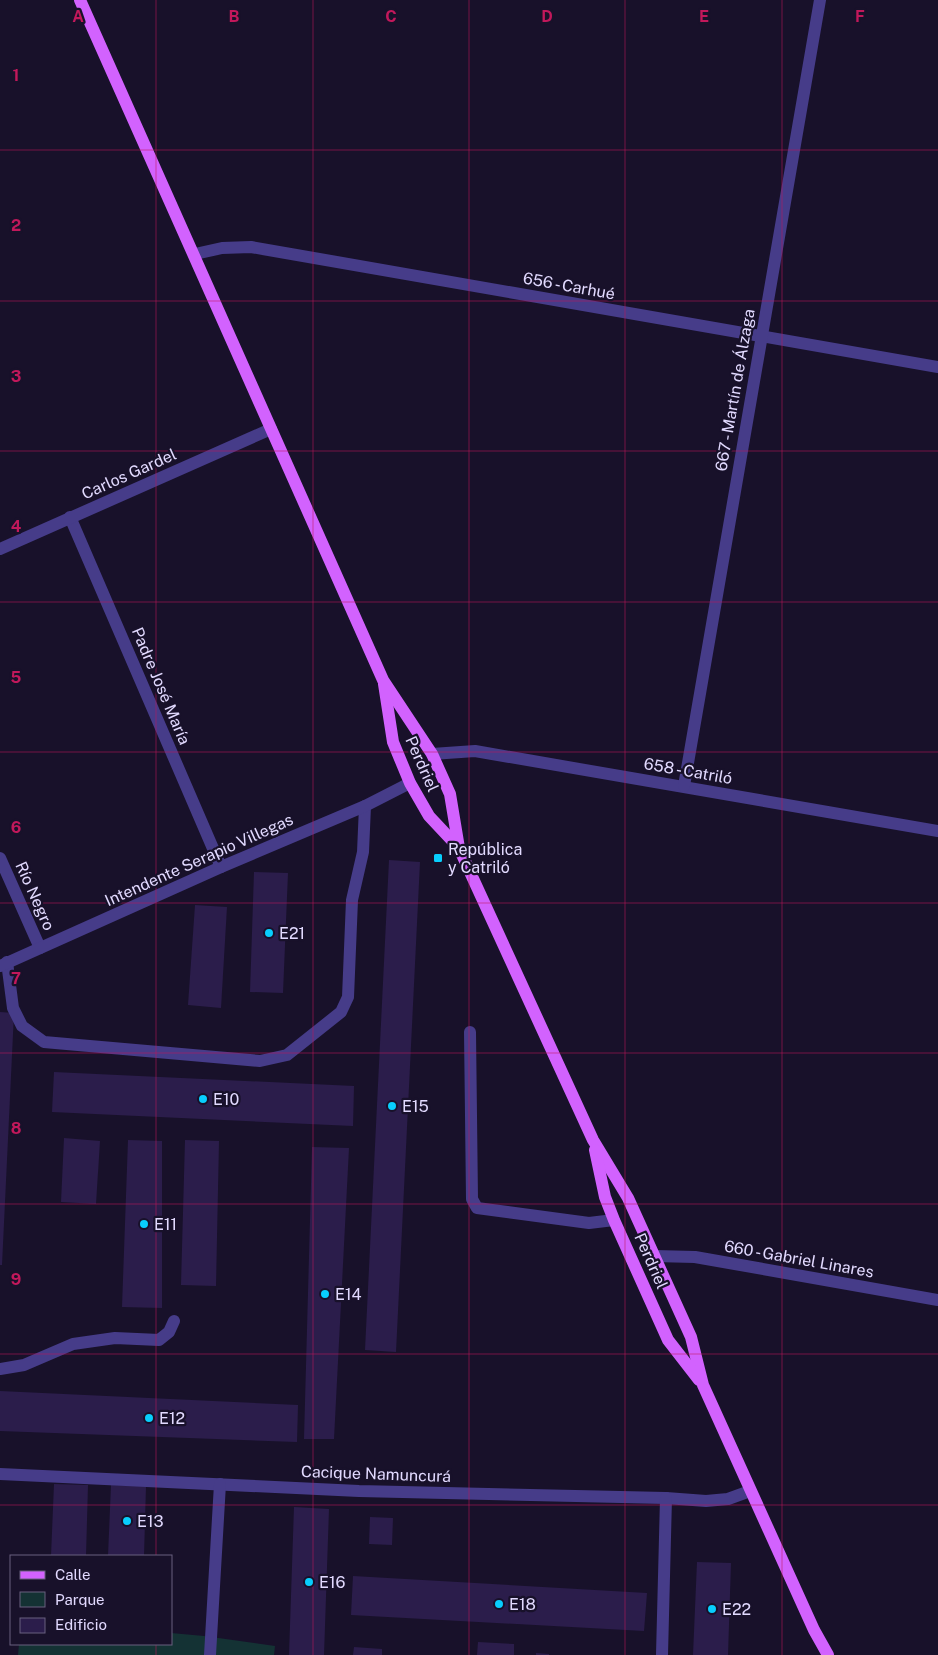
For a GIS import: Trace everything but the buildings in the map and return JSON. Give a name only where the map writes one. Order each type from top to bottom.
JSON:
[{"type":"main road","points":[[80,0],[195,254],[383,680],[432,754],[450,794],[459,848],[593,1140],[628,1198],[691,1337],[703,1385],[814,1630],[828,1655]]},
{"type":"main road","name":"Perdriel","points":[[383,680],[393,742],[410,783],[429,816],[459,848]]},
{"type":"main road","name":"Perdriel","points":[[593,1140],[605,1197],[614,1220],[668,1340],[703,1385]]},
{"type":"main road","points":[[814,1630],[819,1655]]},
{"type":"street","name":"667 - Martín de Álzaga","points":[[684,786],[820,0]]},
{"type":"street","name":"656 - Carhué","points":[[195,254],[222,248],[251,247],[938,367]]},
{"type":"street","name":"Carlos Gardel","points":[[0,549],[271,429]]},
{"type":"street","name":"Padre José María","points":[[70,517],[221,867]]},
{"type":"street","name":"658 - Catriló","points":[[432,754],[475,751],[684,786],[938,832]]},
{"type":"street","name":"Intendente Serapio Villegas","points":[[4,964],[221,867],[365,806],[410,783]]},
{"type":"street","points":[[4,964],[14,1008],[22,1026],[44,1042],[260,1061],[287,1055],[341,1012],[348,997],[352,900],[363,852],[365,806]]},
{"type":"street","name":"Río Negro","points":[[0,858],[40,948]]},
{"type":"street","points":[[470,1032],[472,1199],[477,1208],[589,1223],[614,1220]]},
{"type":"street","name":"660 - Gabriel Linares","points":[[654,1256],[695,1257],[938,1300]]},
{"type":"street","points":[[0,1369],[24,1365],[73,1344],[115,1338],[159,1340],[169,1332],[174,1321]]},
{"type":"street","name":"Cacique Namuncurá","points":[[0,1474],[359,1491],[666,1498],[706,1501],[728,1499],[750,1491]]},
{"type":"street","points":[[210,1655],[220,1484]]},
{"type":"street","points":[[662,1655],[666,1498]]},
{"type":"green space","points":[[172,1633],[275,1646],[274,1655],[18,1655],[19,1645],[172,1645]]},
{"type":"place","name":"República y Catriló","points":[[438,858]]},
{"type":"place","name":"E21","points":[[269,933]]},
{"type":"place","name":"E10","points":[[203,1099]]},
{"type":"place","name":"E15","points":[[392,1106]]},
{"type":"place","name":"E11","points":[[144,1224]]},
{"type":"place","name":"E14","points":[[325,1294]]},
{"type":"place","name":"E12","points":[[149,1418]]},
{"type":"place","name":"E13","points":[[127,1521]]},
{"type":"place","name":"E16","points":[[309,1582]]},
{"type":"place","name":"E18","points":[[499,1604]]},
{"type":"place","name":"E22","points":[[712,1609]]}]
